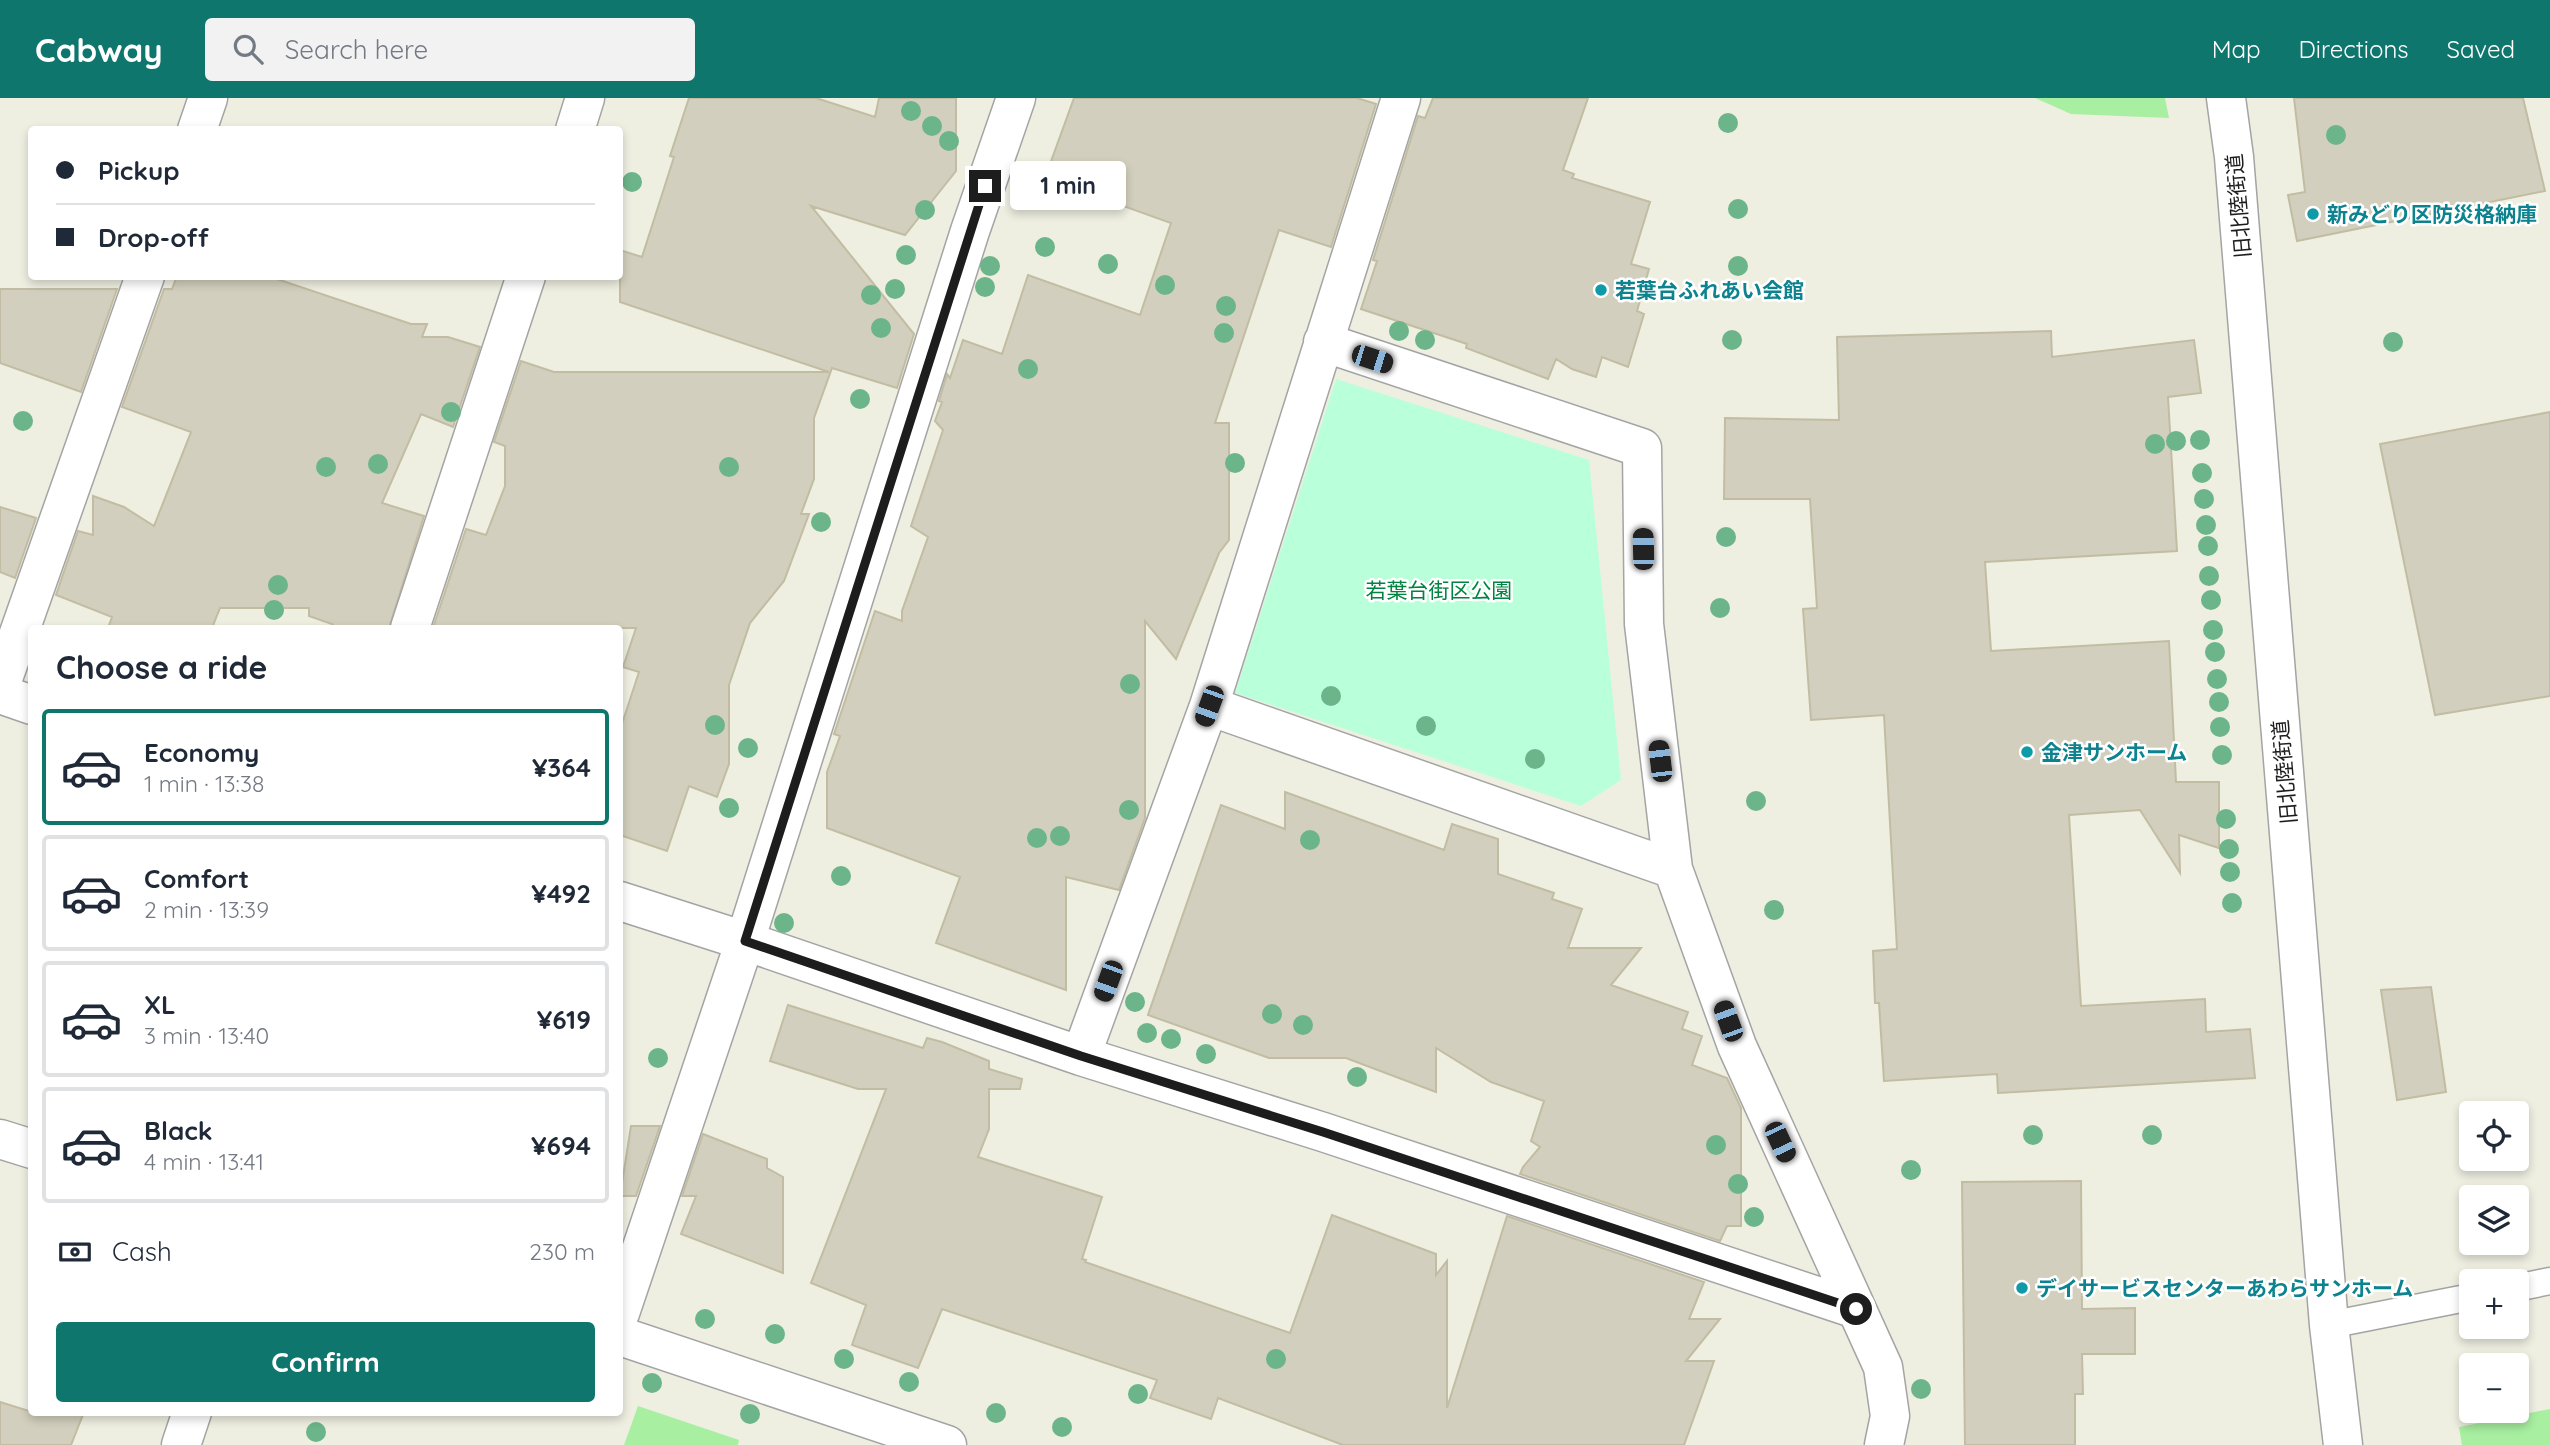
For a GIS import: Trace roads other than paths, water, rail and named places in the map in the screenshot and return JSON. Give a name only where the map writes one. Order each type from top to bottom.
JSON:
[{"type":"street","points":[[198,126],[208,98]]},
{"type":"street","points":[[576,126],[585,98]]},
{"type":"street","points":[[623,1304],[745,941],[970,230],[1016,98]]},
{"type":"street","points":[[1081,1056],[1209,706],[1401,98]]},
{"type":"street","name":"旧北陸街道","points":[[2226,98],[2234,157],[2329,1325],[2343,1445]]},
{"type":"street","points":[[0,687],[144,280]]},
{"type":"street","points":[[411,625],[525,280]]},
{"type":"street","points":[[1323,342],[1642,448],[1644,624],[1673,869],[1737,1046],[1883,1367],[1890,1416],[1884,1445]]},
{"type":"street","points":[[0,694],[28,704]]},
{"type":"street","points":[[1209,706],[1673,869]]},
{"type":"street","points":[[623,902],[1081,1056],[1323,1132],[1856,1309]]},
{"type":"street","points":[[0,1139],[28,1148]]},
{"type":"street","points":[[623,1337],[947,1445]]},
{"type":"street","points":[[181,1445],[191,1416]]},
{"type":"lane","points":[[2529,1285],[2550,1281]]},
{"type":"lane","points":[[2329,1325],[2459,1299]]},
{"type":"place","name":"新みどり区防災格納庫","points":[[2313,214]]},
{"type":"place","name":"若葉台ふれあい会館","points":[[1601,290]]},
{"type":"place","name":"金津サンホーム","points":[[2027,752]]},
{"type":"place","name":"デイサービスセンターあわらサンホーム","points":[[2022,1288]]},
{"type":"park label","name":"若葉台街区公園","points":[[1439,590]]}]
